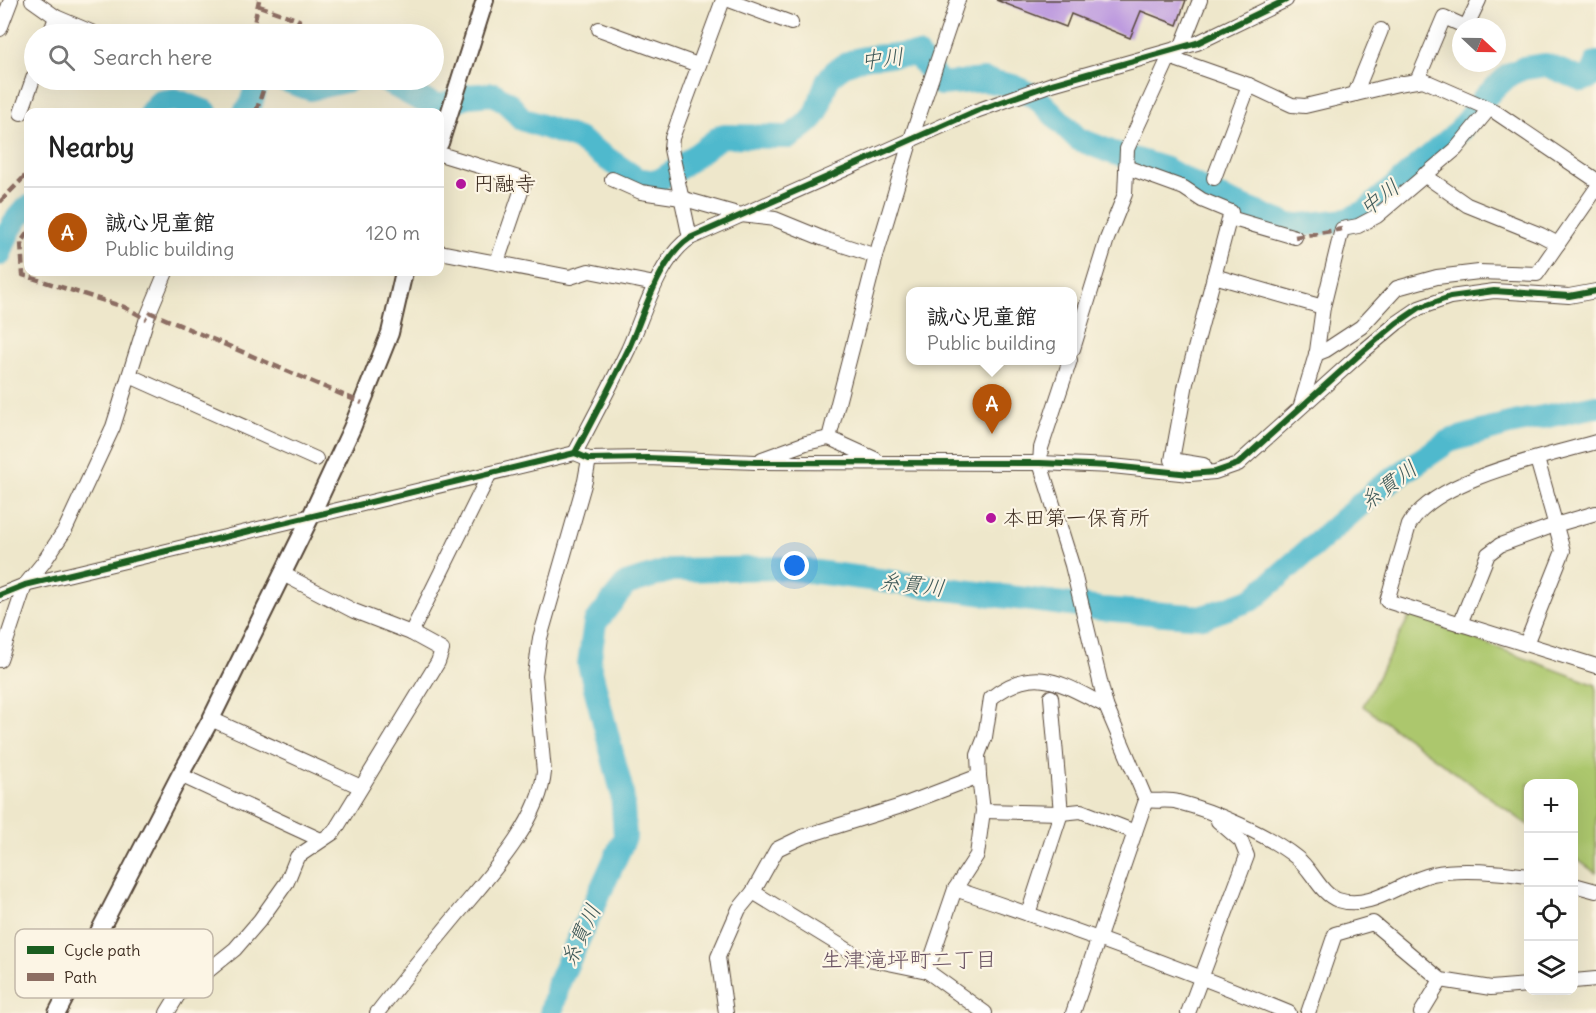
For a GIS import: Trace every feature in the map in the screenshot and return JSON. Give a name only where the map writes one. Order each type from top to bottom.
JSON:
[{"type":"street","points":[[0,29],[11,0]]},
{"type":"street","points":[[32,0],[56,17],[72,24]]},
{"type":"street","points":[[444,129],[485,0]]},
{"type":"street","points":[[690,238],[671,149],[672,138],[723,0]]},
{"type":"street","points":[[729,0],[791,23]]},
{"type":"street","points":[[1077,336],[1107,239],[1125,194],[1127,149],[1200,0]]},
{"type":"street","points":[[377,1013],[489,875],[536,806],[543,788],[544,772],[535,675],[540,639],[585,481],[582,456],[655,284],[679,245],[690,238],[976,111],[1052,84],[1141,58],[1174,52],[1286,0]]},
{"type":"street","points":[[1417,81],[1444,17],[1466,27],[1479,0]]},
{"type":"street","points":[[829,438],[876,256],[952,2]]},
{"type":"street","points":[[54,24],[56,17]]},
{"type":"street","points":[[599,28],[698,65]]},
{"type":"street","points":[[1355,94],[1381,30]]},
{"type":"street","points":[[1174,52],[1292,105],[1305,105],[1423,80],[1489,109],[1596,180]]},
{"type":"street","points":[[1214,177],[1249,85]]},
{"type":"street","points":[[21,113],[29,90]]},
{"type":"street","points":[[1300,407],[1316,354],[1323,307],[1342,229],[1358,226],[1377,216],[1456,148],[1489,109]]},
{"type":"street","points":[[444,155],[525,180],[497,262]]},
{"type":"street","points":[[1126,166],[1184,188],[1202,200],[1231,212],[1186,383],[1172,460],[1203,465],[1204,473]]},
{"type":"street","points":[[1424,175],[1467,205],[1558,244]]},
{"type":"street","points":[[612,179],[641,192],[681,198],[741,215],[775,219],[824,239],[876,256]]},
{"type":"street","points":[[1316,354],[1361,327],[1397,288],[1437,277],[1479,272],[1537,274],[1596,189]]},
{"type":"street","points":[[1230,218],[1294,237]]},
{"type":"street","points":[[444,253],[570,277],[589,271],[655,284]]},
{"type":"street","points":[[0,660],[25,585],[65,530],[114,427],[148,315],[164,276]]},
{"type":"street","points":[[100,929],[211,719],[352,428],[390,333],[403,276]]},
{"type":"street","points":[[1214,276],[1323,307]]},
{"type":"street","points":[[0,595],[25,585],[311,516],[582,456],[756,462],[1040,462],[1190,474],[1215,472],[1238,464],[1359,354],[1419,308],[1450,297],[1494,291],[1569,296],[1596,291]]},
{"type":"street","points":[[1068,365],[1041,448],[1040,462],[1072,565],[1106,706],[1146,800],[1073,1013]]},
{"type":"street","points":[[130,376],[316,459]]},
{"type":"street","points":[[756,462],[781,451],[829,438],[880,461]]},
{"type":"street","points":[[1595,662],[1526,644],[1387,601],[1409,525],[1414,516],[1427,504],[1480,475],[1596,442]]},
{"type":"street","points":[[1526,644],[1563,551],[1537,459]]},
{"type":"street","points":[[411,633],[489,476]]},
{"type":"street","points":[[1460,624],[1488,554],[1500,545],[1596,513]]},
{"type":"street","points":[[213,967],[235,949],[261,920],[286,882],[297,856],[334,832],[438,662],[442,650],[411,633],[354,611],[283,574]]},
{"type":"street","points":[[927,971],[955,889],[977,855],[983,811],[978,755],[985,737],[991,698],[1020,682],[1045,679],[1106,706]]},
{"type":"street","points":[[1028,914],[1061,813],[1051,697]]},
{"type":"street","points":[[211,719],[361,786]]},
{"type":"street","points":[[180,775],[321,840]]},
{"type":"street","points":[[726,1013],[718,957],[739,909],[753,892],[777,849],[802,837],[898,807],[979,776]]},
{"type":"street","points":[[1146,800],[1175,801],[1208,812],[1266,839],[1296,857],[1310,870],[1326,893],[1337,899],[1353,902],[1369,900],[1433,874],[1474,871],[1524,876]]},
{"type":"street","points":[[983,811],[1061,813],[1081,811],[1136,832]]},
{"type":"street","points":[[1188,1013],[1247,856],[1241,841],[1208,812]]},
{"type":"street","points":[[1578,886],[1596,891]]},
{"type":"street","points":[[955,889],[1099,938],[1289,1013]]},
{"type":"street","points":[[753,892],[859,957],[927,971],[985,1013]]},
{"type":"street","points":[[1308,1013],[1335,934],[1373,923],[1441,980],[1491,988],[1524,985]]},
{"type":"street","points":[[1578,981],[1596,979]]},
{"type":"street","points":[[1421,1013],[1441,980]]},
{"type":"street","points":[[57,1013],[65,998]]},
{"type":"street","points":[[167,1013],[176,998]]},
{"type":"green space","points":[[1410,615],[1596,685],[1596,873],[1578,860],[1578,779],[1524,779],[1524,822],[1363,706]]},
{"type":"building","points":[[996,0],[1186,0],[1177,25],[1141,11],[1130,38],[1071,14],[1066,27]]},
{"type":"waterway","name":"中川","points":[[402,90],[419,99],[441,106],[467,96],[494,94],[508,103],[522,119],[578,139],[637,179],[657,182],[721,136],[790,137],[815,115],[827,81],[838,69],[848,63],[870,57],[917,55],[941,84],[984,80],[1013,86],[1036,97],[1078,139],[1166,169],[1215,196],[1291,226],[1347,220],[1366,211],[1460,130],[1483,99],[1510,74],[1524,68],[1546,65],[1583,80],[1590,77],[1596,63]]},
{"type":"waterway","name":"中川","points":[[250,108],[255,90]]},
{"type":"waterway","name":"中川","points":[[155,108],[160,102],[175,100],[196,108]]},
{"type":"waterway","name":"中川","points":[[0,254],[11,228],[24,211]]},
{"type":"waterway","name":"糸貫川","points":[[551,1013],[559,982],[625,837],[622,792],[589,664],[595,623],[626,584],[671,570],[785,568],[1102,609],[1203,617],[1253,599],[1378,489],[1449,441],[1509,424],[1596,406]]},
{"type":"marked path","points":[[254,24],[259,0]]},
{"type":"marked path","points":[[259,6],[299,20],[298,24]]},
{"type":"marked path","points":[[257,108],[263,90]]},
{"type":"marked path","points":[[0,202],[24,177]]},
{"type":"marked path","points":[[1295,237],[1342,229]]},
{"type":"marked path","points":[[24,238],[21,242],[24,275]]},
{"type":"marked path","points":[[26,276],[124,307],[147,319]]},
{"type":"marked path","points":[[149,312],[362,403]]},
{"type":"cycle path","points":[[575,453],[628,350],[653,289],[669,259],[690,238],[976,111],[1052,84],[1197,43],[1286,0]]},
{"type":"cycle path","points":[[0,595],[25,585],[575,453],[589,459],[1040,463],[1112,466],[1190,474],[1215,472],[1238,464],[1360,354],[1419,308],[1450,297],[1494,291],[1569,296],[1596,291]]},
{"type":"place","name":"円融寺","points":[[461,184]]},
{"type":"place","name":"誠心児童館","points":[[992,434]]},
{"type":"place","name":"本田第一保育所","points":[[991,518]]},
{"type":"district","name":"生津滝坪町二丁目","points":[[909,959]]}]
